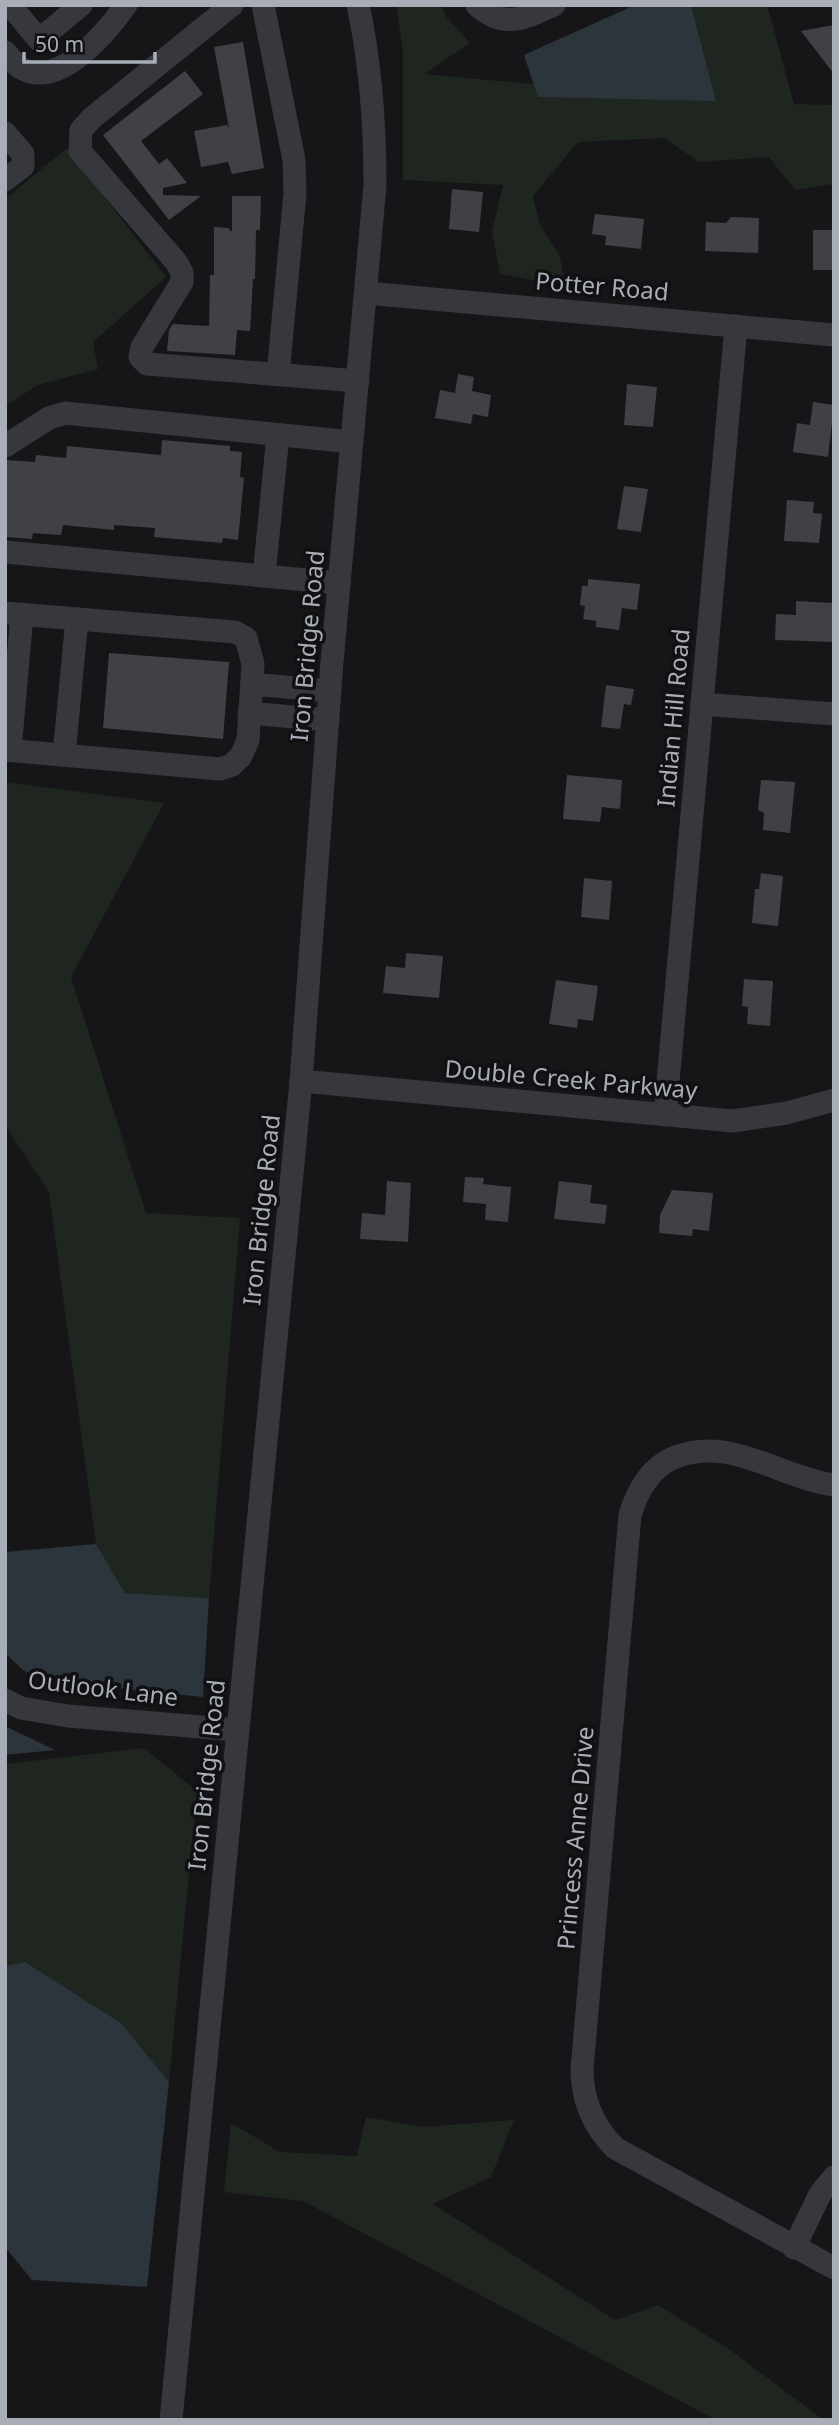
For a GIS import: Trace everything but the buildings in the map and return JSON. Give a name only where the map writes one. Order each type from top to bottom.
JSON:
[{"type":"street","points":[[10,5],[39,40],[80,6]]},
{"type":"street","points":[[5,52],[22,69],[56,70],[74,60],[110,27],[125,5]]},
{"type":"street","points":[[232,5],[92,118],[81,130],[80,151],[182,272],[182,282],[142,347],[140,357],[147,363],[358,381]]},
{"type":"street","points":[[262,5],[294,160],[295,193],[278,374]]},
{"type":"street","name":"Iron Bridge Road","points":[[171,2420],[301,1081],[330,691],[375,185],[375,126],[369,61],[358,5]]},
{"type":"street","points":[[477,5],[488,15],[505,20],[523,19],[551,6]]},
{"type":"street","points":[[5,133],[23,154],[23,166],[5,180]]},
{"type":"street","name":"Potter Road","points":[[366,293],[834,335]]},
{"type":"street","name":"Indian Hill Road","points":[[665,1115],[736,326]]},
{"type":"street","points":[[5,446],[49,418],[65,413],[352,442]]},
{"type":"street","points":[[264,576],[278,435]]},
{"type":"street","points":[[5,552],[340,583]]},
{"type":"street","points":[[14,614],[77,619],[235,632],[246,638],[253,664],[248,740],[241,756],[232,765],[220,769],[8,750],[14,614]]},
{"type":"street","points":[[64,755],[77,619]]},
{"type":"street","points":[[252,684],[330,691]]},
{"type":"street","points":[[702,704],[834,714]]},
{"type":"street","points":[[250,713],[328,720]]},
{"type":"street","name":"Double Creek Parkway","points":[[301,1081],[745,1120],[787,1113],[834,1100]]},
{"type":"street","name":"Princess Anne Drive","points":[[834,1485],[805,1479],[731,1452],[699,1450],[684,1453],[656,1469],[635,1499],[630,1515],[582,2069],[586,2103],[593,2120],[615,2148],[834,2268]]},
{"type":"street","name":"Outlook Lane","points":[[5,1700],[21,1708],[68,1716],[238,1730]]},
{"type":"street","points":[[794,2248],[820,2194],[834,2177]]},
{"type":"shaded area","points":[[396,5],[441,5],[447,18],[470,43],[424,74],[716,101],[691,5],[767,5],[794,104],[834,105],[834,184],[795,190],[769,157],[699,162],[664,138],[578,142],[533,196],[540,225],[560,256],[565,286],[500,274],[492,232],[503,185],[403,180],[403,52]]},
{"type":"shaded area","points":[[635,5],[691,5],[716,101],[538,97],[524,55]]},
{"type":"shaded area","points":[[67,148],[166,277],[93,342],[98,369],[38,385],[5,406],[5,199]]},
{"type":"shaded area","points":[[5,782],[164,803],[71,977],[146,1213],[240,1218],[209,1598],[125,1593],[96,1544],[49,1192],[5,1125]]},
{"type":"shaded area","points":[[96,1544],[125,1593],[209,1598],[203,1697],[69,1683],[24,1671],[5,1653],[5,1552]]},
{"type":"shaded area","points":[[5,1726],[55,1750],[5,1755]]},
{"type":"shaded area","points":[[144,1748],[197,1791],[169,2082],[121,2023],[25,1962],[5,1966],[5,1764]]},
{"type":"shaded area","points":[[25,1962],[121,2023],[169,2082],[147,2287],[32,2280],[5,2247],[5,1966]]},
{"type":"shaded area","points":[[366,2117],[423,2127],[514,2120],[491,2177],[433,2204],[615,2320],[658,2305],[729,2349],[824,2420],[716,2420],[303,2201],[224,2192],[231,2123],[280,2152],[357,2156]]}]
